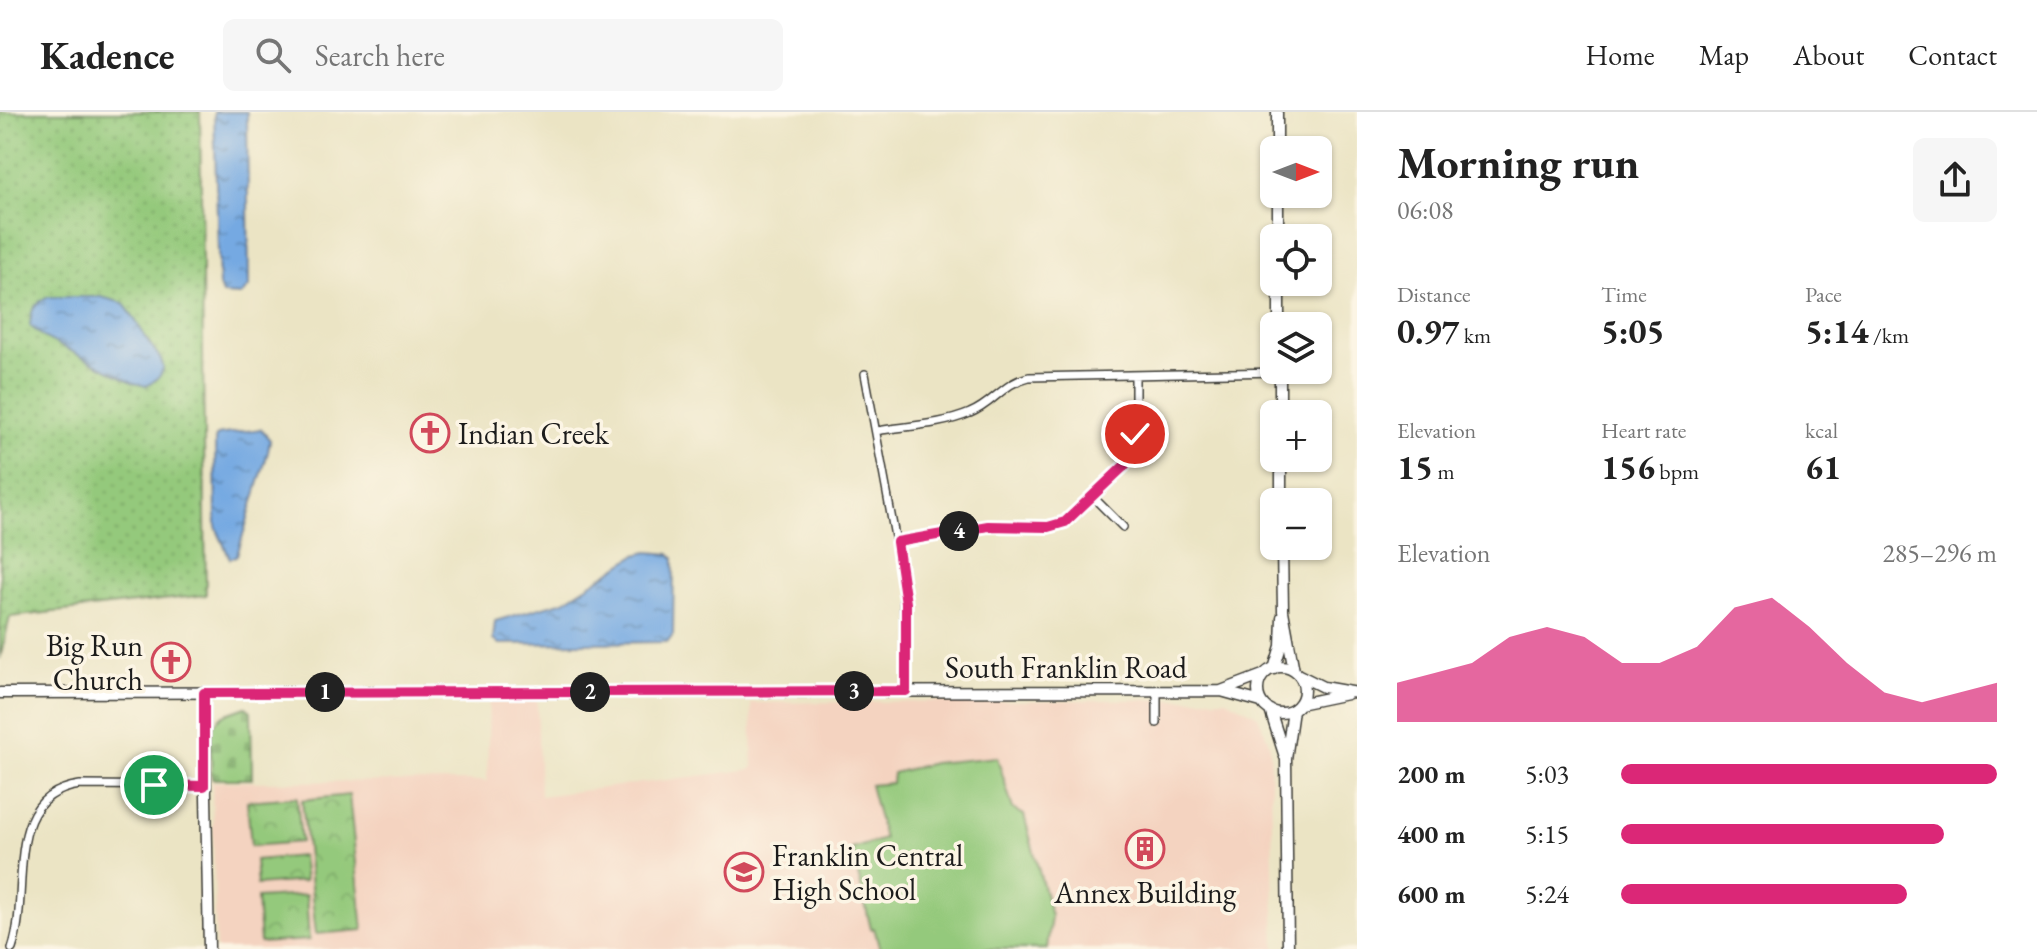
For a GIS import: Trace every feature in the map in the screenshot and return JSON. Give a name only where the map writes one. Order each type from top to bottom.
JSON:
[{"type":"main road","points":[[1277,112],[1277,136]]},
{"type":"main road","points":[[1274,669],[1281,646],[1282,560]]},
{"type":"main road","points":[[1283,611],[1295,673],[1304,689],[1296,707],[1286,759],[1288,949]]},
{"type":"main road","points":[[1274,669],[1353,693],[1282,713],[1270,710],[1261,702],[1258,686],[1264,675],[1274,669]]},
{"type":"main road","name":"South Franklin Road","points":[[1221,691],[1264,675]]},
{"type":"main road","name":"South Franklin Road","points":[[0,693],[1157,690],[1221,691],[1261,702]]},
{"type":"main road","points":[[204,693],[209,949]]},
{"type":"main road","points":[[1270,710],[1286,759]]},
{"type":"street","points":[[876,431],[965,415],[984,405],[1001,388],[1025,378],[1260,372]]},
{"type":"street","points":[[865,374],[906,603],[906,691]]},
{"type":"street","points":[[897,542],[988,526],[1057,525],[1068,520],[1125,465],[1134,446],[1135,375]]},
{"type":"street","points":[[1094,498],[1123,527]]},
{"type":"street","points":[[1157,690],[1157,723]]},
{"type":"street","points":[[12,949],[22,903],[21,841],[30,814],[39,803],[64,787],[80,785],[204,786]]},
{"type":"shaded area","name":"Franklin Central High School","points":[[1227,699],[1258,716],[1270,745],[1275,949],[216,949],[212,782],[487,781],[489,701],[537,700],[540,796],[753,769],[751,703]]},
{"type":"green space","points":[[0,112],[200,112],[206,595],[10,617],[0,659]]},
{"type":"green space","points":[[246,707],[251,711],[252,779],[212,779],[210,728],[223,715]]},
{"type":"green space","points":[[997,757],[1013,809],[1024,815],[1051,916],[1047,949],[880,949],[874,928],[871,929],[852,849],[884,839],[870,785],[892,783],[893,773],[933,763]]},
{"type":"green space","points":[[349,795],[363,930],[316,934],[302,800]]},
{"type":"green space","points":[[297,797],[301,842],[251,846],[247,801]]},
{"type":"green space","points":[[302,856],[305,881],[257,885],[255,860]]},
{"type":"green space","points":[[306,895],[309,940],[260,943],[257,898]]},
{"type":"water","points":[[214,112],[247,112],[249,287],[241,295],[222,294],[219,286]]},
{"type":"water","points":[[49,297],[101,297],[123,303],[161,359],[161,375],[146,386],[134,383],[45,338],[30,326],[30,320],[36,305]]},
{"type":"water","points":[[261,429],[270,440],[268,452],[237,555],[230,559],[216,527],[215,440],[217,435]]},
{"type":"water","points":[[648,552],[670,554],[674,558],[673,635],[668,642],[499,644],[493,640],[495,621],[564,601],[636,555]]},
{"type":"place","name":"Indian Creek","points":[[430,433]]},
{"type":"place","name":"Big Run Church","points":[[171,662]]},
{"type":"place","name":"Annex Building","points":[[1145,849]]},
{"type":"place","name":"Franklin Central High School","points":[[744,872]]},
{"type":"route","points":[[154,785],[204,786],[204,693],[906,691],[906,603],[897,542],[988,526],[1048,527],[1065,522],[1125,465],[1134,446],[1135,434]]}]
